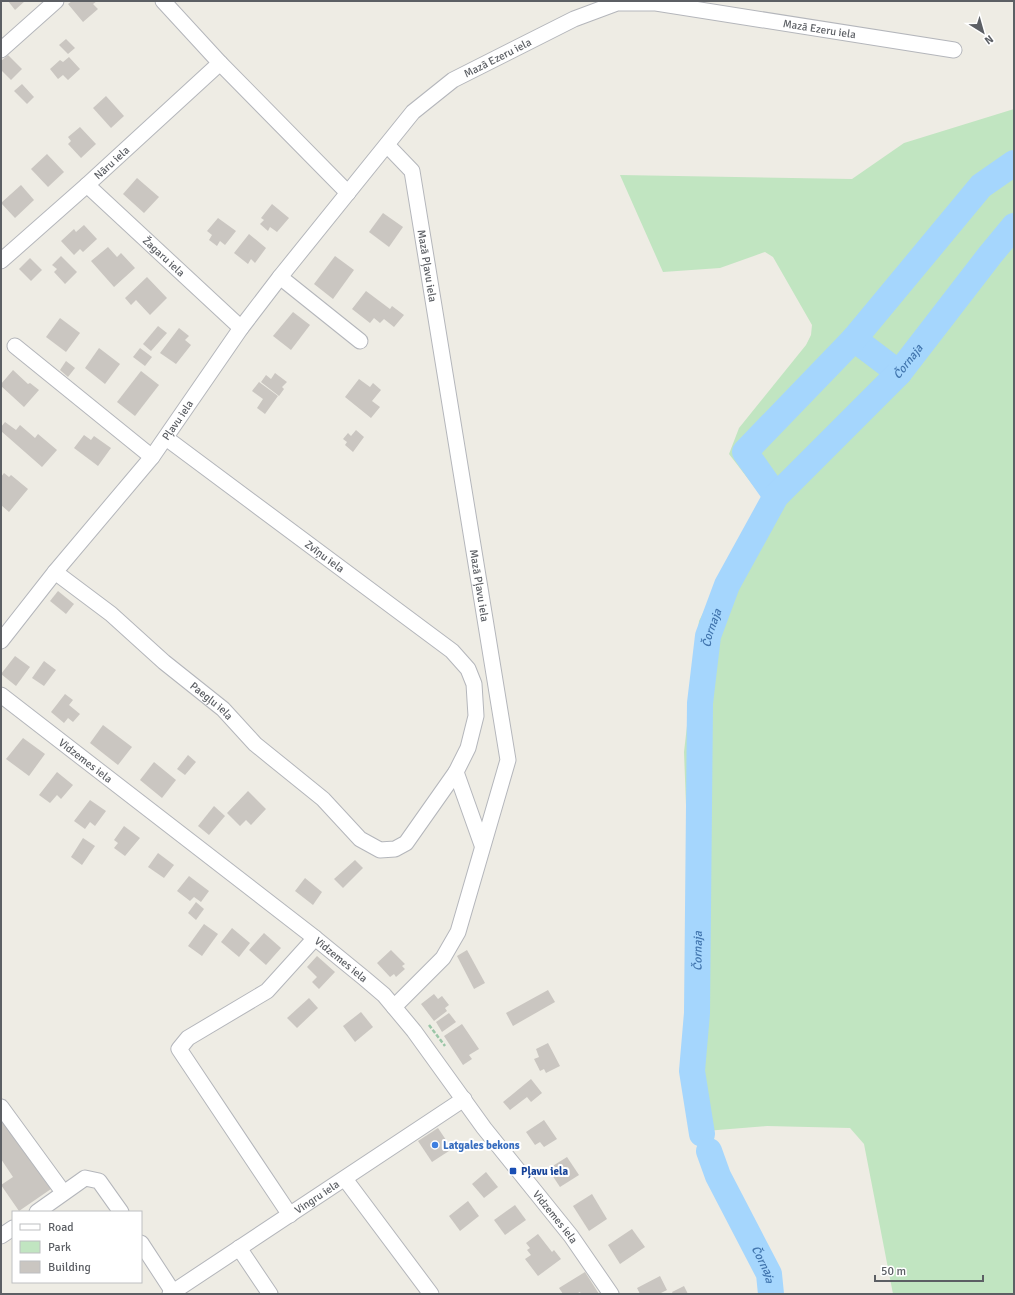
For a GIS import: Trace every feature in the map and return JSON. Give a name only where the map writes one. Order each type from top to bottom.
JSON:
[{"type":"street","points":[[1,50],[56,1]]},
{"type":"street","points":[[163,1],[220,63],[348,193]]},
{"type":"street","name":"Mazā Ezeru iela","points":[[348,193],[413,112],[453,80],[574,19],[617,3],[656,4],[954,50]]},
{"type":"street","name":"Nāru iela","points":[[1,261],[87,185],[220,63]]},
{"type":"street","name":"Mazā Pļavu iela","points":[[387,145],[412,171],[508,760],[482,845],[458,932],[443,958],[394,1007]]},
{"type":"street","name":"Žagaru iela","points":[[87,185],[241,328]]},
{"type":"street","name":"Pļavu iela","points":[[1,640],[55,572],[152,457],[241,328],[348,193]]},
{"type":"street","points":[[280,277],[360,341]]},
{"type":"street","points":[[15,346],[152,457]]},
{"type":"street","name":"Zvīņu iela","points":[[166,438],[452,651],[468,669],[474,684]]},
{"type":"street","name":"Paegļu iela","points":[[55,572],[111,614],[164,662],[223,709],[256,744],[323,799],[360,839],[380,850],[395,850],[406,843],[456,772],[468,748],[476,716],[474,684]]},
{"type":"street","name":"Vidzemes iela","points":[[1,695],[315,938],[384,995],[414,1031],[484,1128],[571,1236],[611,1294]]},
{"type":"street","points":[[456,772],[482,845]]},
{"type":"street","points":[[290,1215],[179,1049],[188,1038],[267,992],[315,938]]},
{"type":"street","name":"Vingru iela","points":[[172,1293],[464,1099]]},
{"type":"street","points":[[1,1107],[63,1192]]},
{"type":"street","points":[[38,1211],[63,1192],[85,1178],[99,1181],[120,1211]]},
{"type":"street","points":[[345,1179],[431,1294]]},
{"type":"street","points":[[1,1236],[12,1229]]},
{"type":"street","points":[[142,1245],[172,1293]]},
{"type":"street","points":[[239,1248],[270,1294]]},
{"type":"green space","points":[[1014,109],[1014,1294],[893,1294],[864,1144],[850,1128],[767,1126],[693,1132],[681,1076],[690,911],[684,752],[699,621],[762,497],[729,454],[739,428],[806,345],[811,335],[812,325],[773,257],[765,252],[720,268],[663,272],[620,175],[852,179],[904,143]]},
{"type":"building","points":[[8,1],[25,1],[15,10]]},
{"type":"building","points":[[72,1],[97,1],[93,4],[98,9],[83,22],[68,4]]},
{"type":"building","points":[[66,39],[75,48],[68,54],[59,45]]},
{"type":"building","points":[[8,55],[22,69],[11,80],[1,70],[1,61]]},
{"type":"building","points":[[69,57],[80,69],[68,80],[63,75],[58,79],[50,69],[60,60],[63,62]]},
{"type":"building","points":[[22,84],[34,97],[27,104],[14,91]]},
{"type":"building","points":[[106,96],[124,116],[111,128],[93,108]]},
{"type":"building","points":[[80,127],[96,144],[81,158],[68,144],[71,141],[68,137]]},
{"type":"building","points":[[47,154],[64,172],[48,187],[31,169]]},
{"type":"building","points":[[137,178],[159,197],[144,213],[123,194]]},
{"type":"building","points":[[21,185],[34,200],[15,218],[1,203]]},
{"type":"building","points":[[272,204],[289,218],[277,232],[270,227],[268,231],[260,224],[264,220],[261,218]]},
{"type":"building","points":[[383,213],[403,227],[389,247],[369,232]]},
{"type":"building","points":[[218,218],[236,231],[225,245],[220,241],[217,246],[209,240],[212,235],[207,231]]},
{"type":"building","points":[[84,225],[97,239],[83,252],[80,249],[74,255],[61,241],[74,229],[76,232]]},
{"type":"building","points":[[249,234],[266,248],[255,263],[251,259],[248,264],[234,253]]},
{"type":"building","points":[[108,247],[117,257],[121,253],[135,268],[114,287],[91,261]]},
{"type":"building","points":[[61,256],[77,272],[65,284],[54,272],[57,269],[52,265]]},
{"type":"building","points":[[335,256],[354,270],[333,299],[314,284]]},
{"type":"building","points":[[30,258],[42,270],[31,281],[19,269]]},
{"type":"building","points":[[147,277],[167,298],[150,315],[136,300],[131,305],[125,298]]},
{"type":"building","points":[[366,291],[390,309],[392,306],[404,315],[394,327],[384,319],[380,323],[374,318],[370,323],[352,309]]},
{"type":"building","points":[[293,312],[310,325],[291,350],[273,336]]},
{"type":"building","points":[[60,318],[80,333],[66,352],[46,337]]},
{"type":"building","points":[[158,326],[167,333],[151,351],[143,344]]},
{"type":"building","points":[[179,328],[189,336],[185,340],[191,345],[176,364],[160,353]]},
{"type":"building","points":[[99,348],[120,364],[105,384],[85,368]]},
{"type":"building","points":[[140,348],[152,357],[145,366],[133,357]]},
{"type":"building","points":[[66,361],[75,368],[68,377],[60,370]]},
{"type":"building","points":[[13,370],[28,384],[30,383],[39,390],[24,407],[1,386]]},
{"type":"building","points":[[141,371],[159,385],[135,416],[117,402]]},
{"type":"building","points":[[275,373],[287,382],[282,387],[284,389],[279,396],[261,382],[266,375],[271,379]]},
{"type":"building","points":[[359,379],[370,387],[373,383],[381,390],[372,401],[380,407],[371,418],[345,397]]},
{"type":"building","points":[[259,382],[278,396],[265,414],[257,408],[263,399],[252,391]]},
{"type":"building","points":[[5,422],[16,430],[20,425],[35,438],[38,434],[57,450],[42,467],[1,431],[1,427]]},
{"type":"building","points":[[356,430],[364,437],[353,452],[345,445],[347,442],[343,439],[348,433],[351,436]]},
{"type":"building","points":[[84,435],[91,440],[94,436],[111,448],[98,466],[74,448]]},
{"type":"building","points":[[4,473],[9,477],[11,475],[28,489],[9,512],[1,505],[1,477]]},
{"type":"building","points":[[58,591],[74,604],[66,614],[50,601]]},
{"type":"building","points":[[15,656],[30,667],[16,686],[1,674]]},
{"type":"building","points":[[44,661],[56,670],[44,686],[32,678]]},
{"type":"building","points":[[65,694],[73,700],[69,705],[80,714],[73,722],[68,718],[64,723],[51,712]]},
{"type":"building","points":[[103,725],[132,747],[118,765],[90,743]]},
{"type":"building","points":[[23,738],[45,754],[29,776],[6,759]]},
{"type":"building","points":[[188,755],[196,762],[185,775],[177,769]]},
{"type":"building","points":[[154,762],[176,780],[162,798],[140,780]]},
{"type":"building","points":[[57,772],[73,785],[61,799],[57,795],[50,803],[39,795]]},
{"type":"building","points":[[248,791],[266,809],[251,825],[246,820],[240,826],[227,813]]},
{"type":"building","points":[[90,800],[106,811],[95,826],[90,822],[85,829],[74,821]]},
{"type":"building","points":[[214,806],[225,816],[209,835],[198,826]]},
{"type":"building","points":[[124,826],[140,838],[125,856],[114,848],[118,843],[114,840]]},
{"type":"building","points":[[83,838],[95,846],[82,865],[71,857]]},
{"type":"building","points":[[158,853],[174,865],[164,878],[148,867]]},
{"type":"building","points":[[355,860],[363,868],[343,888],[334,879]]},
{"type":"building","points":[[189,876],[209,891],[201,902],[194,897],[190,901],[177,891]]},
{"type":"building","points":[[305,878],[322,892],[313,905],[295,891]]},
{"type":"building","points":[[196,902],[204,909],[196,920],[188,913]]},
{"type":"building","points":[[204,924],[218,934],[202,956],[188,946]]},
{"type":"building","points":[[232,928],[250,943],[239,957],[221,942]]},
{"type":"building","points":[[264,933],[281,948],[266,965],[249,950]]},
{"type":"building","points":[[391,950],[405,964],[402,966],[405,969],[396,977],[394,974],[390,977],[377,963]]},
{"type":"building","points":[[467,950],[485,983],[474,989],[457,956]]},
{"type":"building","points":[[317,956],[335,972],[319,989],[312,982],[317,977],[307,967]]},
{"type":"building","points":[[548,990],[555,1002],[513,1026],[506,1013]]},
{"type":"building","points":[[434,994],[438,999],[442,996],[449,1005],[445,1008],[447,1011],[434,1021],[421,1004]]},
{"type":"building","points":[[309,998],[318,1008],[297,1028],[287,1018]]},
{"type":"building","points":[[361,1012],[373,1027],[355,1042],[343,1026]]},
{"type":"building","points":[[449,1013],[456,1022],[442,1032],[436,1022]]},
{"type":"building","points":[[462,1024],[479,1049],[469,1055],[472,1059],[463,1065],[444,1036]]},
{"type":"building","points":[[548,1043],[560,1066],[546,1073],[544,1069],[540,1071],[534,1059],[539,1057],[536,1049]]},
{"type":"building","points":[[531,1079],[542,1093],[531,1102],[527,1097],[510,1110],[503,1102]]},
{"type":"building","points":[[544,1120],[557,1139],[544,1147],[540,1142],[535,1145],[526,1132]]},
{"type":"building","points":[[4,1121],[51,1189],[19,1211],[1,1185],[13,1177],[1,1159],[1,1123]]},
{"type":"building","name":"Latgales bekons","points":[[438,1128],[452,1149],[432,1162],[418,1141]]},
{"type":"building","points":[[567,1157],[579,1175],[560,1187],[548,1169]]},
{"type":"building","points":[[486,1172],[498,1187],[484,1198],[472,1184]]},
{"type":"building","points":[[592,1194],[607,1219],[589,1231],[573,1206]]},
{"type":"building","points":[[468,1201],[479,1216],[460,1231],[449,1216]]},
{"type":"building","points":[[515,1205],[526,1220],[505,1235],[494,1220]]},
{"type":"building","points":[[632,1229],[645,1247],[620,1264],[608,1245]]},
{"type":"building","points":[[538,1234],[552,1252],[554,1250],[561,1259],[538,1276],[525,1259],[531,1255],[527,1250],[530,1248],[526,1243]]},
{"type":"building","points":[[585,1272],[599,1294],[581,1294],[580,1292],[576,1294],[563,1294],[559,1288]]},
{"type":"building","points":[[660,1276],[667,1290],[661,1293],[662,1294],[640,1294],[637,1288]]},
{"type":"building","points":[[684,1286],[688,1294],[673,1294],[672,1292]]},
{"type":"waterway","points":[[776,496],[745,452],[854,339],[981,186],[1014,163]]},
{"type":"waterway","name":"Čornaja","points":[[702,1134],[692,1071],[697,1013],[700,703],[708,636],[727,585],[776,496],[899,373],[1014,226]]},
{"type":"waterway","points":[[854,339],[899,373]]},
{"type":"waterway","name":"Čornaja","points":[[709,1151],[718,1176],[769,1274],[771,1294]]},
{"type":"place","name":"Latgales bekons","points":[[435,1145]]},
{"type":"place","name":"Pļavu iela","points":[[513,1171]]}]
